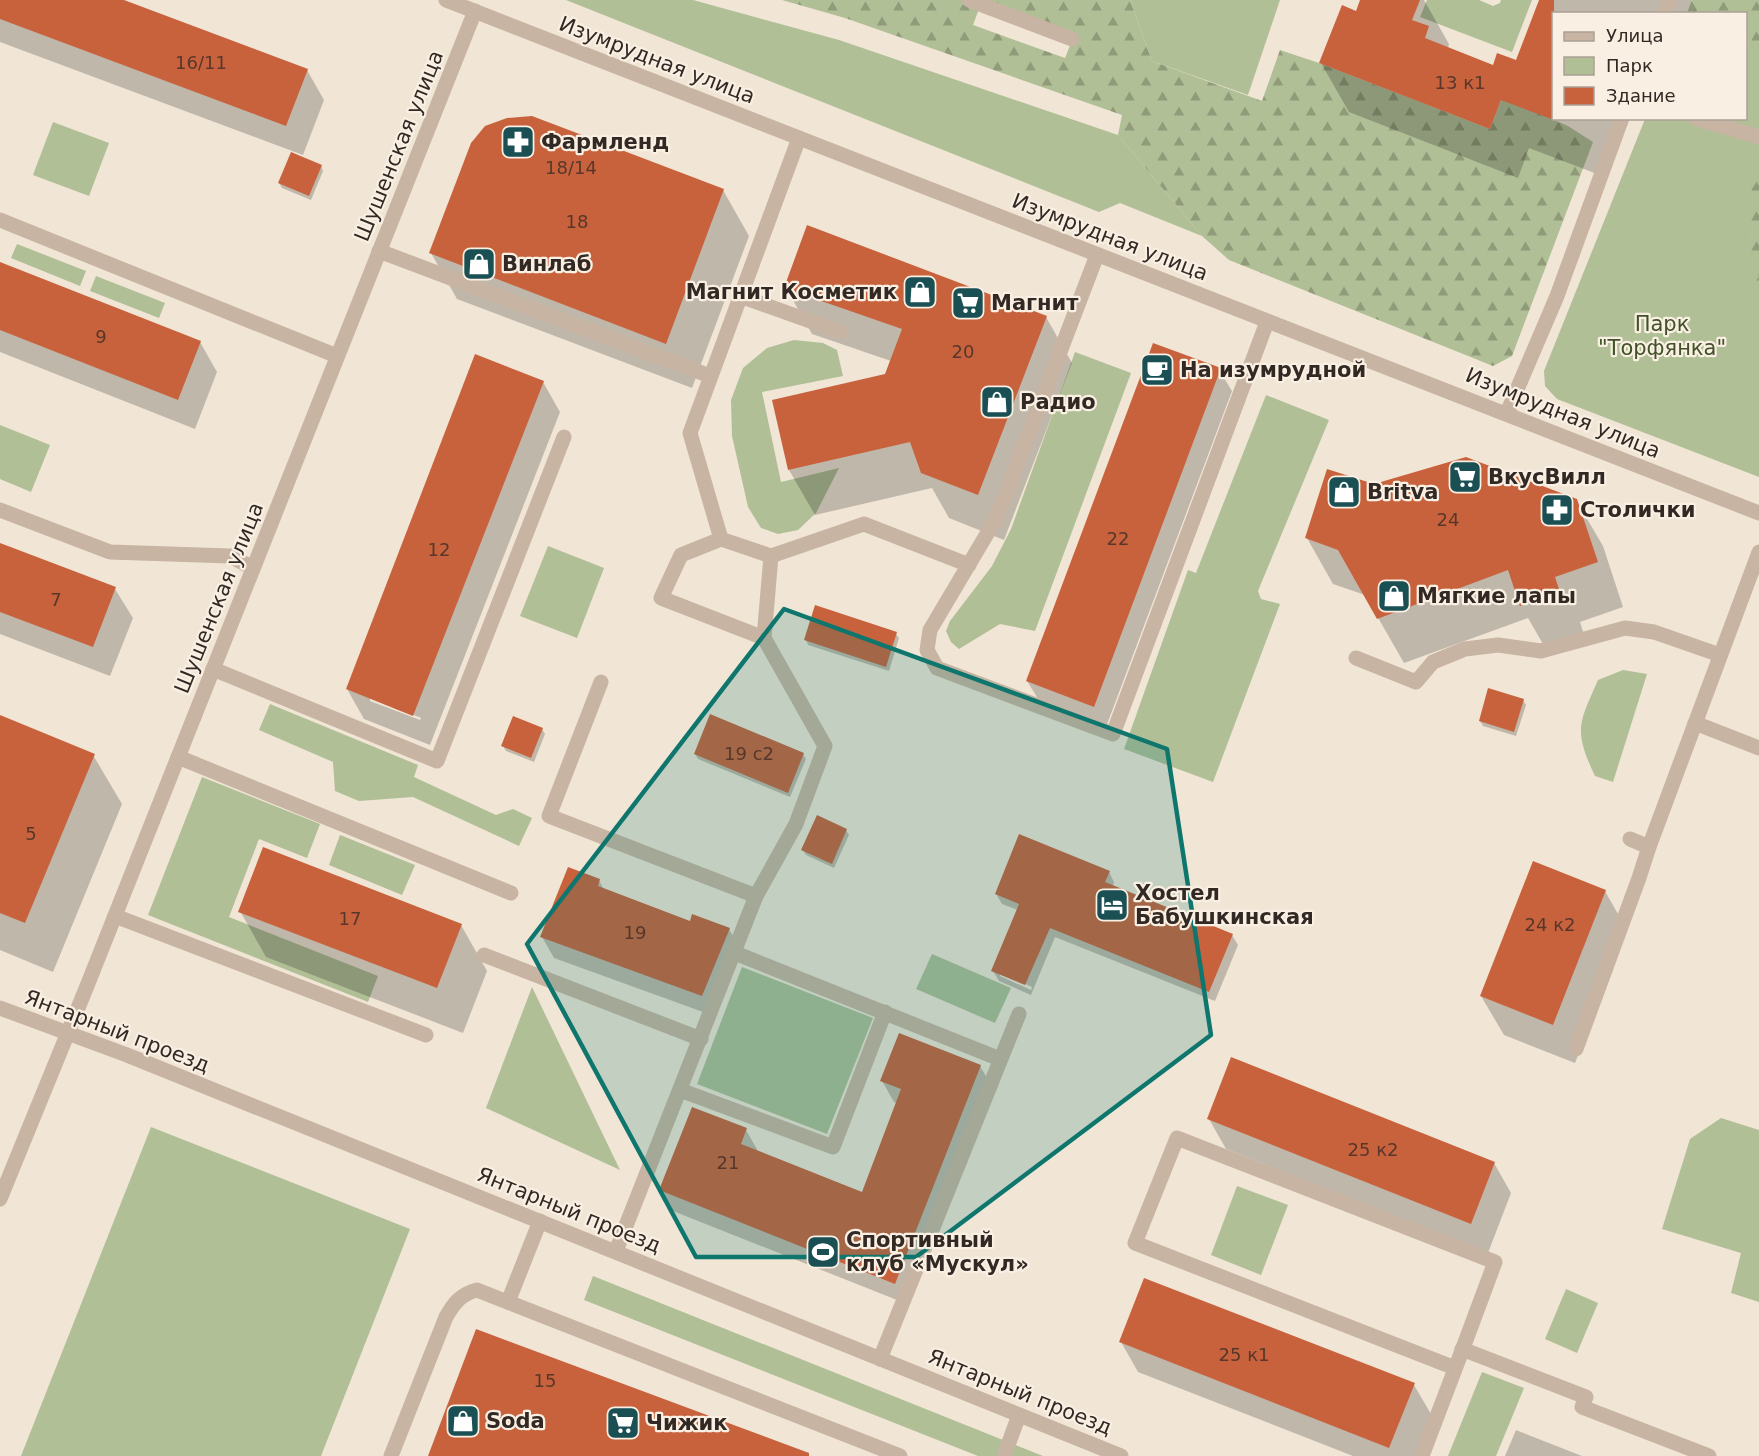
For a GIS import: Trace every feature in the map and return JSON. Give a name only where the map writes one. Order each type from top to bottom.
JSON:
[{"type":"street","name":"Изумрудная улица","points":[[446,0],[1759,513]]},
{"type":"street","points":[[969,0],[1072,39]]},
{"type":"street","name":"Шушенская улица","points":[[0,1199],[475,11]]},
{"type":"street","points":[[1507,413],[1557,296],[1621,120]]},
{"type":"street","points":[[1702,120],[1759,137]]},
{"type":"street","points":[[721,539],[690,433],[799,138]]},
{"type":"street","points":[[0,220],[338,356]]},
{"type":"street","points":[[379,251],[710,376]]},
{"type":"street","points":[[1097,255],[997,517],[930,630],[927,650],[938,668],[1113,734],[1268,322]]},
{"type":"street","points":[[740,296],[841,332]]},
{"type":"street","points":[[213,669],[437,761],[564,437]]},
{"type":"street","points":[[0,510],[110,552],[230,556],[253,568]]},
{"type":"street","points":[[764,638],[661,598],[681,555],[721,539],[771,556],[864,524],[969,565]]},
{"type":"street","points":[[1576,1049],[1639,878],[1648,847],[1759,552]]},
{"type":"street","points":[[616,1251],[756,896],[796,824],[825,746],[764,638],[771,556]]},
{"type":"street","points":[[1356,658],[1416,682],[1433,662],[1465,649],[1498,645],[1541,651],[1625,628],[1654,632],[1720,655]]},
{"type":"street","points":[[601,682],[549,816],[756,896]]},
{"type":"street","points":[[1695,723],[1759,748]]},
{"type":"street","points":[[177,758],[510,893]]},
{"type":"street","points":[[1630,839],[1648,847]]},
{"type":"street","points":[[115,916],[426,1035]]},
{"type":"street","points":[[735,953],[1000,1059]]},
{"type":"street","points":[[484,955],[701,1040]]},
{"type":"street","name":"Янтарный проезд","points":[[0,1008],[138,1060],[616,1251],[1121,1456]]},
{"type":"street","points":[[680,1090],[832,1147],[885,1012]]},
{"type":"street","points":[[880,1359],[1019,1014]]},
{"type":"street","points":[[1422,1456],[1495,1262],[1177,1138],[1135,1243],[1455,1368]]},
{"type":"street","points":[[508,1302],[540,1221]]},
{"type":"street","points":[[391,1456],[446,1317],[453,1304],[461,1296],[477,1290],[900,1456]]},
{"type":"street","points":[[1462,1349],[1586,1397],[1582,1407],[1709,1456]]},
{"type":"street","points":[[1004,1456],[1019,1415]]},
{"type":"highlighted area","points":[[784,609],[1167,749],[1211,1035],[916,1257],[696,1257],[527,944]]},
{"type":"green space","points":[[566,0],[693,0],[839,40],[1118,135],[1202,236],[1120,203],[1099,212]]},
{"type":"green space","points":[[782,0],[1130,0],[1152,61],[1262,101],[1280,50],[1490,129],[1502,98],[1568,126],[1593,142],[1512,356],[1493,366],[1229,260],[1202,236],[1118,135],[1122,115],[845,18]],"holes":[[[979,9],[1071,43],[1065,58],[973,25]]]},
{"type":"green space","points":[[1130,0],[1280,0],[1248,95],[1152,61]]},
{"type":"green space","points":[[1427,0],[1479,0],[1493,6],[1501,0],[1532,0],[1512,52],[1420,17]]},
{"type":"green space","name":"Парк \"Торфянка\"","points":[[1692,0],[1759,0],[1759,477],[1557,399],[1545,386],[1544,371],[1645,120],[1747,120],[1747,12],[1687,12]]},
{"type":"green space","points":[[1699,0],[1759,0],[1759,47],[1752,58],[1750,76],[1747,80],[1747,12],[1693,12]]},
{"type":"green space","points":[[53,122],[109,143],[89,196],[33,175]]},
{"type":"green space","points":[[1759,174],[1759,277],[1748,248],[1743,225],[1746,203]]},
{"type":"green space","points":[[17,244],[86,271],[80,286],[11,258]]},
{"type":"green space","points":[[96,276],[165,303],[159,318],[90,291]]},
{"type":"green space","points":[[1759,277],[1759,300],[1747,291]]},
{"type":"green space","points":[[794,340],[823,343],[837,350],[843,376],[762,392],[781,482],[839,468],[816,513],[798,530],[778,534],[761,528],[748,507],[732,436],[731,400],[743,368],[767,348]]},
{"type":"green space","points":[[1075,352],[1131,373],[1035,631],[1000,624],[959,649],[951,642],[946,631],[950,621],[992,566],[1011,529]]},
{"type":"green space","points":[[1266,395],[1329,420],[1258,591],[1261,599],[1280,604],[1213,782],[1124,749],[1188,570],[1196,573]]},
{"type":"green space","points":[[0,425],[50,445],[31,492],[0,479]]},
{"type":"green space","points":[[548,546],[604,568],[577,638],[520,616]]},
{"type":"green space","points":[[1623,670],[1647,674],[1613,782],[1595,776],[1581,737],[1581,727],[1586,707],[1598,680]]},
{"type":"green space","points":[[270,704],[418,765],[414,777],[496,815],[513,809],[532,818],[519,846],[413,797],[359,801],[335,791],[333,762],[259,730]]},
{"type":"green space","points":[[202,777],[320,824],[307,858],[259,839],[229,917],[378,976],[368,1002],[148,915]]},
{"type":"green space","points":[[340,835],[415,865],[402,895],[329,865]]},
{"type":"green space","points":[[932,954],[1011,988],[995,1023],[916,989]]},
{"type":"green space","points":[[742,967],[873,1018],[827,1134],[697,1084]]},
{"type":"green space","points":[[532,987],[620,1170],[486,1108]]},
{"type":"green space","points":[[1721,1118],[1759,1130],[1759,1302],[1731,1293],[1741,1253],[1662,1229],[1690,1139]]},
{"type":"green space","points":[[151,1127],[410,1229],[321,1456],[21,1456]]},
{"type":"green space","points":[[1237,1186],[1288,1205],[1261,1275],[1211,1255]]},
{"type":"green space","points":[[593,1276],[1043,1456],[978,1456],[584,1300]]},
{"type":"green space","points":[[1566,1289],[1598,1303],[1577,1353],[1545,1339]]},
{"type":"green space","points":[[1482,1372],[1524,1388],[1496,1456],[1448,1456]]},
{"type":"building","points":[[0,0],[124,0],[308,69],[286,126],[0,19]]},
{"type":"building","points":[[1360,0],[1420,0],[1412,20],[1429,26],[1425,38],[1493,65],[1497,53],[1516,60],[1539,0],[1554,0],[1552,119],[1501,100],[1490,129],[1319,63],[1342,5],[1356,11]]},
{"type":"building","points":[[532,116],[724,189],[666,344],[429,253],[471,143],[485,126],[507,118]]},
{"type":"building","points":[[291,152],[322,165],[309,196],[278,183]]},
{"type":"building","points":[[807,225],[1047,316],[978,495],[921,473],[910,442],[788,470],[772,400],[885,374],[902,329],[784,288]]},
{"type":"building","points":[[0,262],[201,341],[178,400],[0,330]]},
{"type":"building","points":[[1153,343],[1221,368],[1094,707],[1026,681]]},
{"type":"building","points":[[475,354],[544,381],[413,716],[346,689]]},
{"type":"building","points":[[1466,457],[1577,499],[1598,562],[1555,577],[1560,592],[1520,606],[1508,570],[1377,619],[1338,550],[1305,538],[1327,469],[1374,484]]},
{"type":"building","points":[[0,543],[116,587],[93,647],[0,612]]},
{"type":"building","points":[[815,605],[897,632],[886,667],[804,640]]},
{"type":"building","points":[[1488,688],[1524,699],[1514,732],[1479,721]]},
{"type":"building","points":[[710,714],[804,753],[788,793],[694,754]]},
{"type":"building","points":[[0,715],[95,754],[25,923],[0,913]]},
{"type":"building","points":[[513,716],[543,728],[531,758],[501,746]]},
{"type":"building","points":[[817,815],[847,829],[832,864],[801,850]]},
{"type":"building","points":[[1019,834],[1110,871],[1105,882],[1233,934],[1209,992],[1050,928],[1025,985],[991,971],[1019,904],[995,894]]},
{"type":"building","points":[[263,847],[462,924],[437,988],[238,912]]},
{"type":"building","points":[[1533,861],[1606,890],[1553,1025],[1480,996]]},
{"type":"building","points":[[568,867],[600,879],[598,886],[690,921],[692,914],[730,928],[702,996],[540,937]]},
{"type":"building","points":[[899,1033],[981,1065],[895,1284],[659,1190],[692,1107],[747,1128],[741,1144],[862,1192],[901,1089],[880,1081]]},
{"type":"building","points":[[1231,1057],[1495,1162],[1471,1224],[1207,1119]]},
{"type":"building","points":[[1144,1278],[1415,1383],[1389,1448],[1119,1342]]},
{"type":"building","points":[[476,1329],[809,1453],[809,1456],[428,1456]]},
{"type":"place","name":"Фармленд","points":[[518,142]]},
{"type":"place","name":"Винлаб","points":[[479,264]]},
{"type":"place","name":"Магнит Косметик","points":[[920,292]]},
{"type":"place","name":"Магнит","points":[[968,303]]},
{"type":"place","name":"На изумрудной","points":[[1157,370]]},
{"type":"place","name":"Радио","points":[[997,402]]},
{"type":"place","name":"ВкусВилл","points":[[1465,477]]},
{"type":"place","name":"Britva","points":[[1344,492]]},
{"type":"place","name":"Столички","points":[[1557,510]]},
{"type":"place","name":"Мягкие лапы","points":[[1394,596]]},
{"type":"place","name":"Хостел Бабушкинская","points":[[1112,905]]},
{"type":"place","name":"Спортивный клуб «Мускул»","points":[[823,1252]]},
{"type":"place","name":"Soda","points":[[463,1421]]},
{"type":"place","name":"Чижик","points":[[623,1423]]}]
